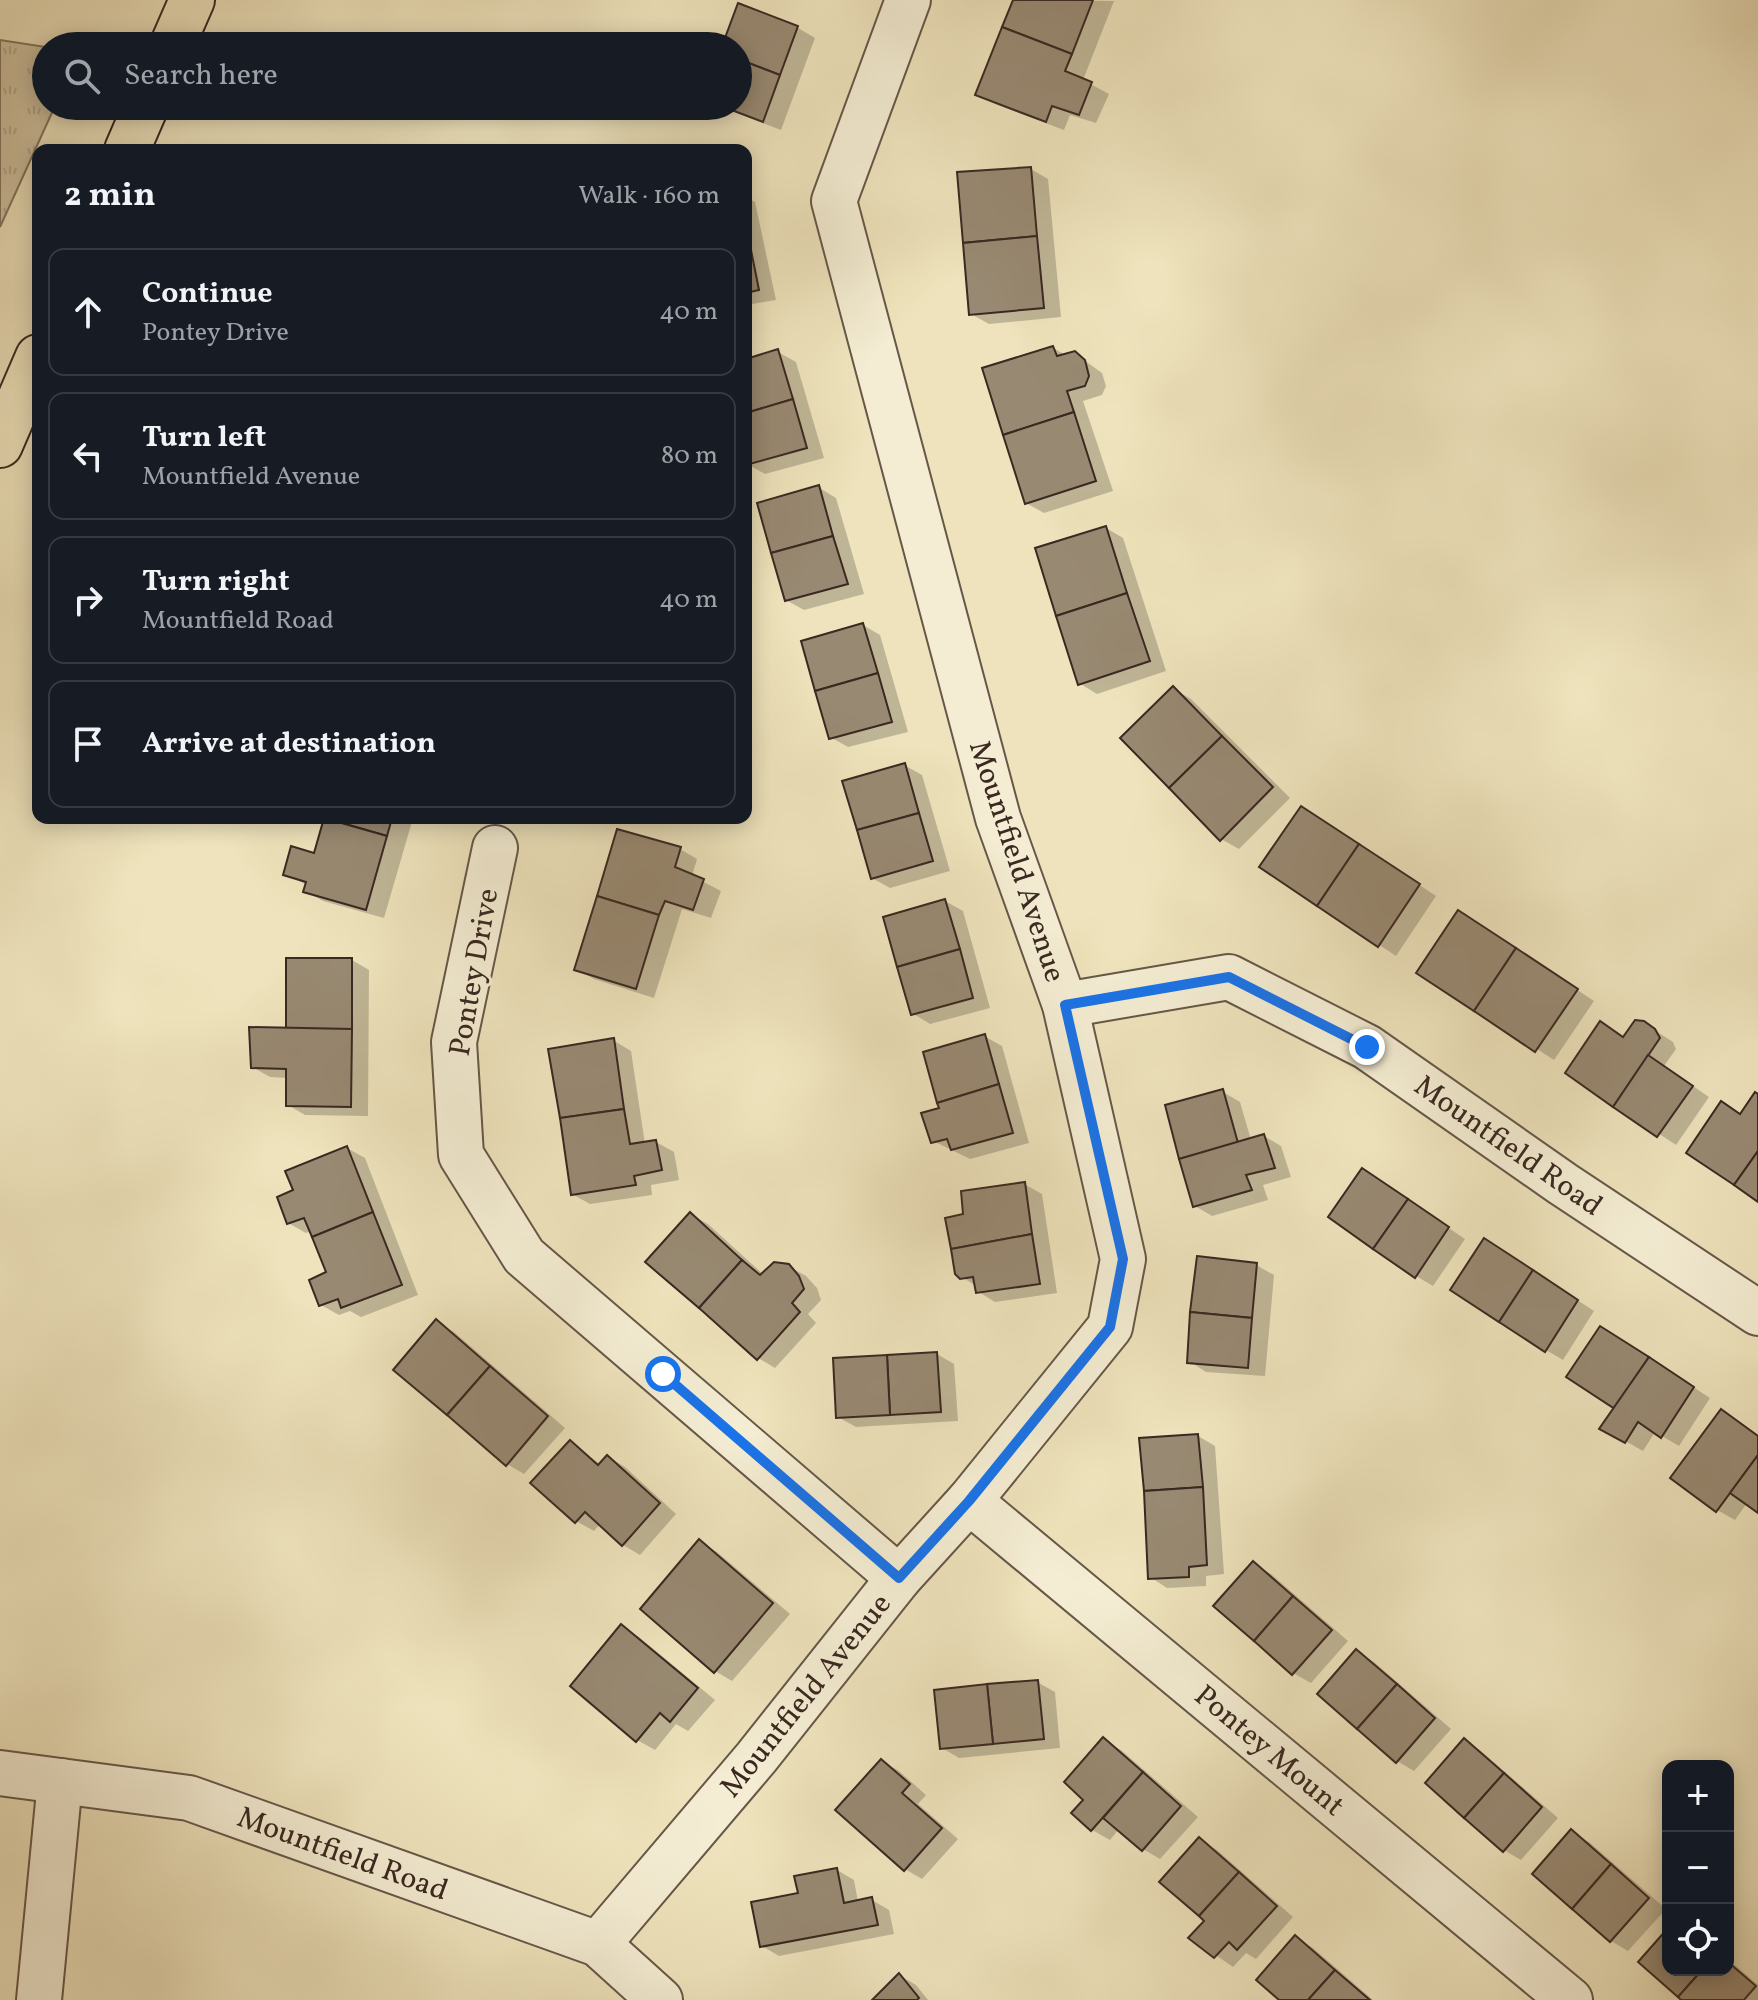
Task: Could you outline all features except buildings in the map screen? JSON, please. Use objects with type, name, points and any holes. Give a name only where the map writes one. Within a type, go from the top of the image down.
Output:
[{"type":"highway","points":[[178,32],[192,0]]},
{"type":"highway","points":[[130,144],[140,120]]},
{"type":"highway","points":[[0,445],[32,371]]},
{"type":"street","name":"Mountfield Avenue","points":[[598,1944],[756,1758],[899,1578],[969,1501],[1110,1327],[1123,1259],[1065,1005],[998,818],[834,201],[908,0]]},
{"type":"street","name":"Pontey Drive","points":[[495,848],[454,1042],[461,1155],[524,1256],[899,1578]]},
{"type":"street","name":"Mountfield Road","points":[[1065,1005],[1229,977],[1367,1047],[1563,1184],[1758,1313]]},
{"type":"street","name":"Pontey Mount","points":[[969,1501],[1570,2000]]},
{"type":"street","name":"Mountfield Road","points":[[0,1773],[189,1798],[598,1944],[660,2000]]},
{"type":"street","points":[[39,2000],[60,1781]]},
{"type":"green space","points":[[0,40],[32,45],[32,120],[49,120],[38,144],[32,144],[32,157],[0,227]]},
{"type":"route","points":[[663,1374],[899,1578],[969,1501],[1110,1327],[1123,1259],[1065,1005],[1229,977],[1367,1047]]}]
